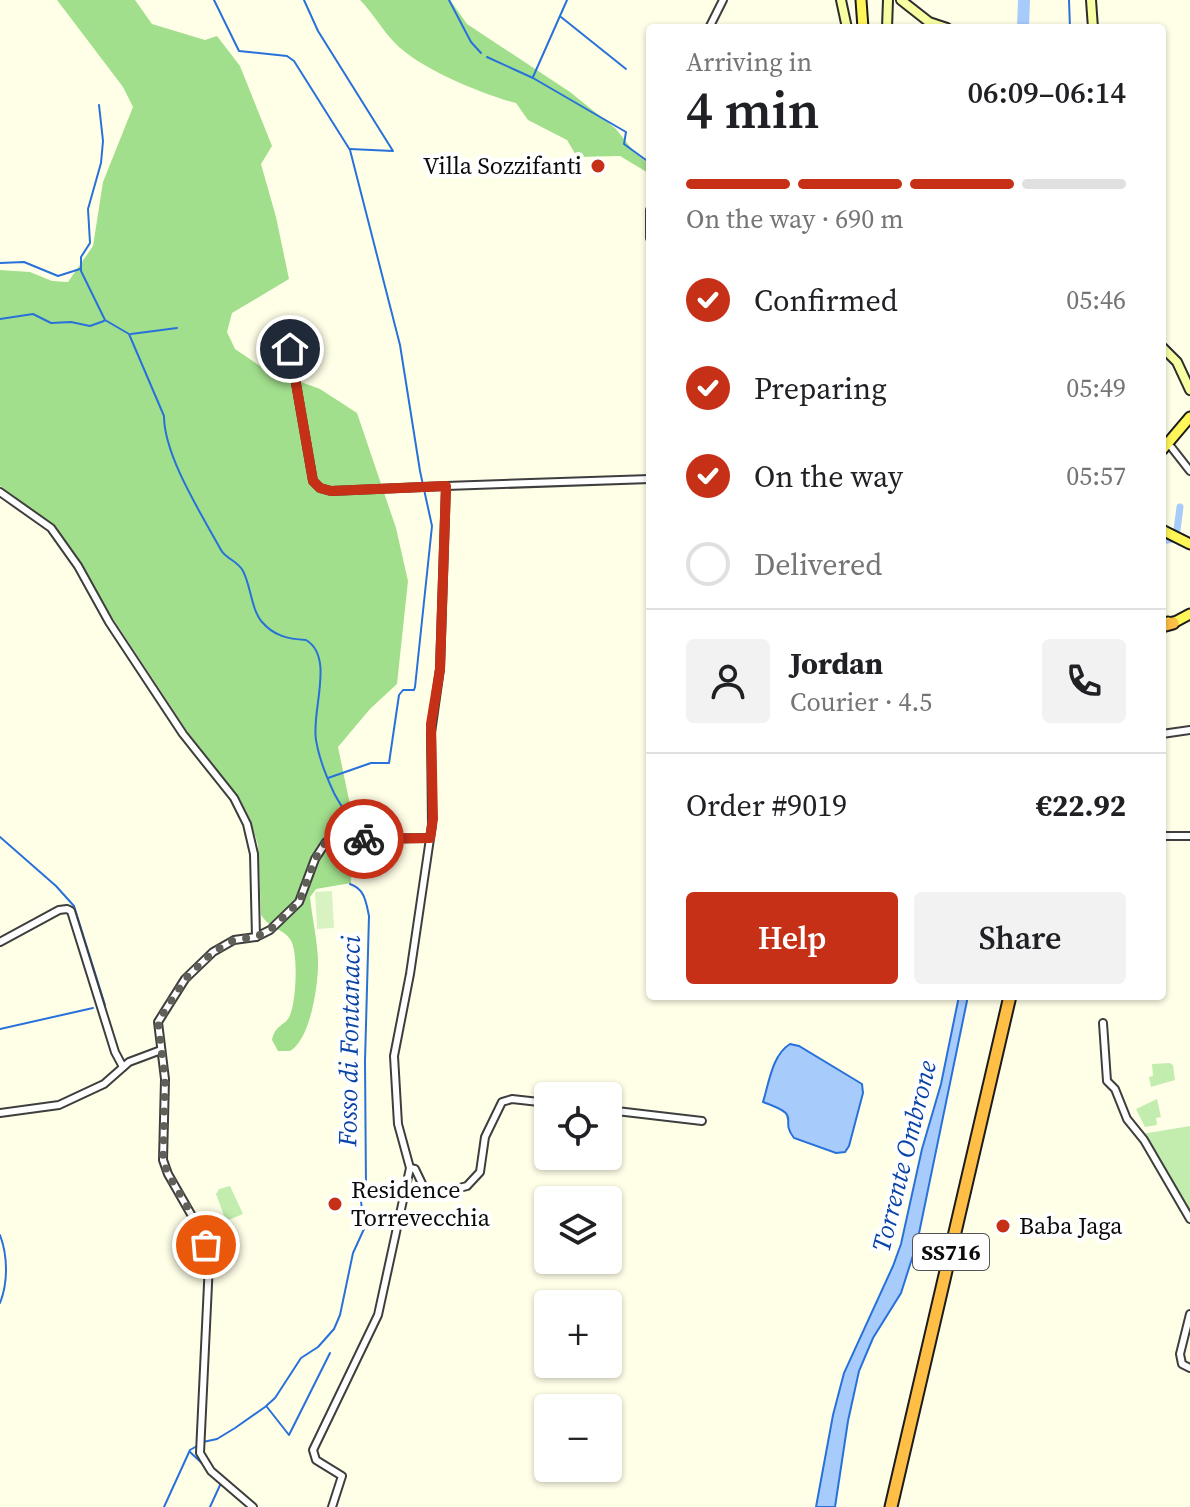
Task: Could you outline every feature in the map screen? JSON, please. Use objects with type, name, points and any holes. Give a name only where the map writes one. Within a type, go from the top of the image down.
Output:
[{"type":"highway","name":"SS716","points":[[891,1507],[1009,1000]]},
{"type":"highway","name":"SS716","points":[[899,1507],[1016,1000]]},
{"type":"main road","points":[[861,0],[863,24]]},
{"type":"main road","points":[[1166,433],[1190,416]]},
{"type":"main road","points":[[1167,449],[1190,416]]},
{"type":"main road","points":[[1166,532],[1190,544]]},
{"type":"main road","points":[[1166,624],[1190,614]]},
{"type":"street","points":[[711,24],[723,0]]},
{"type":"street","points":[[841,0],[846,24]]},
{"type":"street","points":[[887,24],[888,0]]},
{"type":"street","points":[[901,0],[930,24]]},
{"type":"street","points":[[1091,0],[1093,24]]},
{"type":"street","points":[[290,349],[313,481],[320,488],[331,491],[646,479]]},
{"type":"street","points":[[1166,351],[1177,362],[1190,390]]},
{"type":"street","points":[[1167,449],[1190,471]]},
{"type":"street","points":[[332,1507],[342,1476],[314,1458],[314,1447],[378,1315],[410,1168],[398,1124],[394,1056],[410,974],[433,819],[431,724],[440,669],[446,486]]},
{"type":"street","points":[[0,492],[51,528],[183,734],[234,798],[247,824],[254,854],[256,937]]},
{"type":"street","points":[[1166,733],[1190,730]]},
{"type":"street","points":[[1166,836],[1190,836]]},
{"type":"street","points":[[253,1507],[211,1471],[200,1453],[209,1263],[200,1230],[163,1160],[165,1079],[158,1022],[185,979],[223,945],[256,937],[270,930],[299,902],[315,859],[326,842],[338,839],[430,838]]},
{"type":"street","points":[[0,942],[59,910],[71,911],[115,1052],[123,1067]]},
{"type":"street","points":[[1103,1023],[1107,1081],[1115,1089],[1127,1119],[1144,1140],[1190,1219]]},
{"type":"street","points":[[0,1113],[59,1105],[104,1084],[135,1059],[161,1050]]},
{"type":"street","points":[[410,1168],[415,1169],[426,1192],[440,1193],[467,1186],[480,1172],[485,1137],[502,1102],[512,1099],[534,1101]]},
{"type":"street","points":[[622,1112],[702,1121]]},
{"type":"street","points":[[1190,1314],[1180,1357],[1182,1364],[1190,1368]]},
{"type":"green space","points":[[57,0],[135,0],[152,24],[205,40],[217,36],[240,66],[272,146],[261,164],[289,279],[232,313],[227,332],[235,349],[263,368],[320,389],[357,413],[396,528],[408,581],[397,684],[370,709],[338,747],[353,819],[351,883],[316,889],[310,897],[317,951],[317,981],[308,1023],[297,1045],[290,1051],[278,1051],[272,1040],[288,1019],[292,1008],[295,954],[290,939],[261,915],[258,845],[240,799],[189,734],[112,617],[72,549],[52,524],[0,486],[0,270],[30,272],[52,281],[68,282],[93,246],[103,182],[133,107],[123,87]]},
{"type":"green space","points":[[360,0],[450,0],[467,24],[570,92],[616,129],[646,162],[646,172],[620,156],[577,157],[567,140],[528,120],[516,103],[487,94],[419,62],[390,38]]},
{"type":"green space","points":[[332,891],[334,928],[317,929],[315,892]]},
{"type":"green space","points":[[1170,1063],[1175,1080],[1151,1087],[1149,1077],[1153,1076],[1152,1064]]},
{"type":"green space","points":[[1157,1099],[1161,1117],[1156,1118],[1157,1125],[1145,1127],[1136,1109]]},
{"type":"green space","points":[[1190,1126],[1190,1212],[1142,1134]]},
{"type":"green space","points":[[230,1186],[243,1214],[226,1221],[216,1194],[219,1189]]},
{"type":"water","points":[[958,1000],[967,1000],[917,1243],[901,1293],[873,1338],[859,1371],[835,1507],[816,1507],[844,1373],[901,1244],[922,1149],[941,1084]]},
{"type":"water","points":[[790,1044],[799,1046],[862,1084],[863,1093],[845,1152],[836,1153],[794,1138],[787,1115],[763,1102],[775,1062]]},
{"type":"waterway","points":[[214,0],[239,51],[287,56],[294,61],[350,150],[400,345],[432,526],[415,687],[414,690],[403,690],[399,695],[389,763],[371,763],[328,778]]},
{"type":"waterway","points":[[304,0],[318,31],[393,151],[350,149]]},
{"type":"waterway","points":[[449,0],[471,42],[481,53]]},
{"type":"waterway","points":[[533,77],[567,0]]},
{"type":"waterway","name":"Torrente Ombrone","points":[[1023,24],[1024,0]]},
{"type":"waterway","points":[[1069,0],[1070,24]]},
{"type":"waterway","points":[[561,17],[626,69]]},
{"type":"waterway","points":[[487,57],[533,78],[626,132],[624,144],[646,160]]},
{"type":"waterway","name":"Fosso di Fontanacci","points":[[99,105],[103,141],[101,163],[88,209],[90,243],[81,257],[81,271],[105,320],[129,334],[164,416],[177,467],[221,550],[243,571],[258,617],[276,634],[306,640],[315,648],[321,671],[316,740],[328,780],[355,830],[357,847],[349,861]]},
{"type":"waterway","points":[[0,263],[24,262],[58,276],[80,269]]},
{"type":"waterway","points":[[0,319],[33,314],[51,323],[71,322],[90,326],[104,321]]},
{"type":"waterway","points":[[131,334],[177,328]]},
{"type":"waterway","points":[[1177,530],[1180,507]]},
{"type":"waterway","points":[[1166,540],[1172,539]]},
{"type":"waterway","points":[[0,837],[74,906],[105,1005]]},
{"type":"waterway","name":"Fosso di Fontanacci","points":[[203,1442],[217,1439],[265,1407],[275,1398],[301,1358],[318,1347],[334,1329],[340,1315],[353,1253],[364,1229],[361,1201],[366,1189],[365,1061],[369,916],[362,893],[350,884]]},
{"type":"waterway","points":[[0,1029],[93,1008]]},
{"type":"waterway","points":[[0,1235],[6,1269],[0,1303]]},
{"type":"waterway","points":[[267,1407],[289,1435],[330,1353]]},
{"type":"waterway","name":"Fosso di Fontanacci","points":[[164,1507],[190,1450],[197,1446]]},
{"type":"waterway","points":[[190,1452],[206,1467]]},
{"type":"waterway","points":[[210,1507],[221,1483]]},
{"type":"way so far","points":[[206,1245],[163,1160],[165,1079],[159,1020],[185,979],[202,961],[223,945],[241,938],[256,937],[270,930],[299,902],[315,859],[326,842],[364,839]]},
{"type":"place","name":"Villa Sozzifanti","points":[[598,166]]},
{"type":"place","name":"Residence Torrevecchia","points":[[335,1204]]},
{"type":"place","name":"Baba Jaga","points":[[1003,1226]]},
{"type":"route","points":[[290,349],[313,481],[320,488],[331,491],[446,486],[440,669],[431,724],[433,819],[430,838],[364,839]]}]
